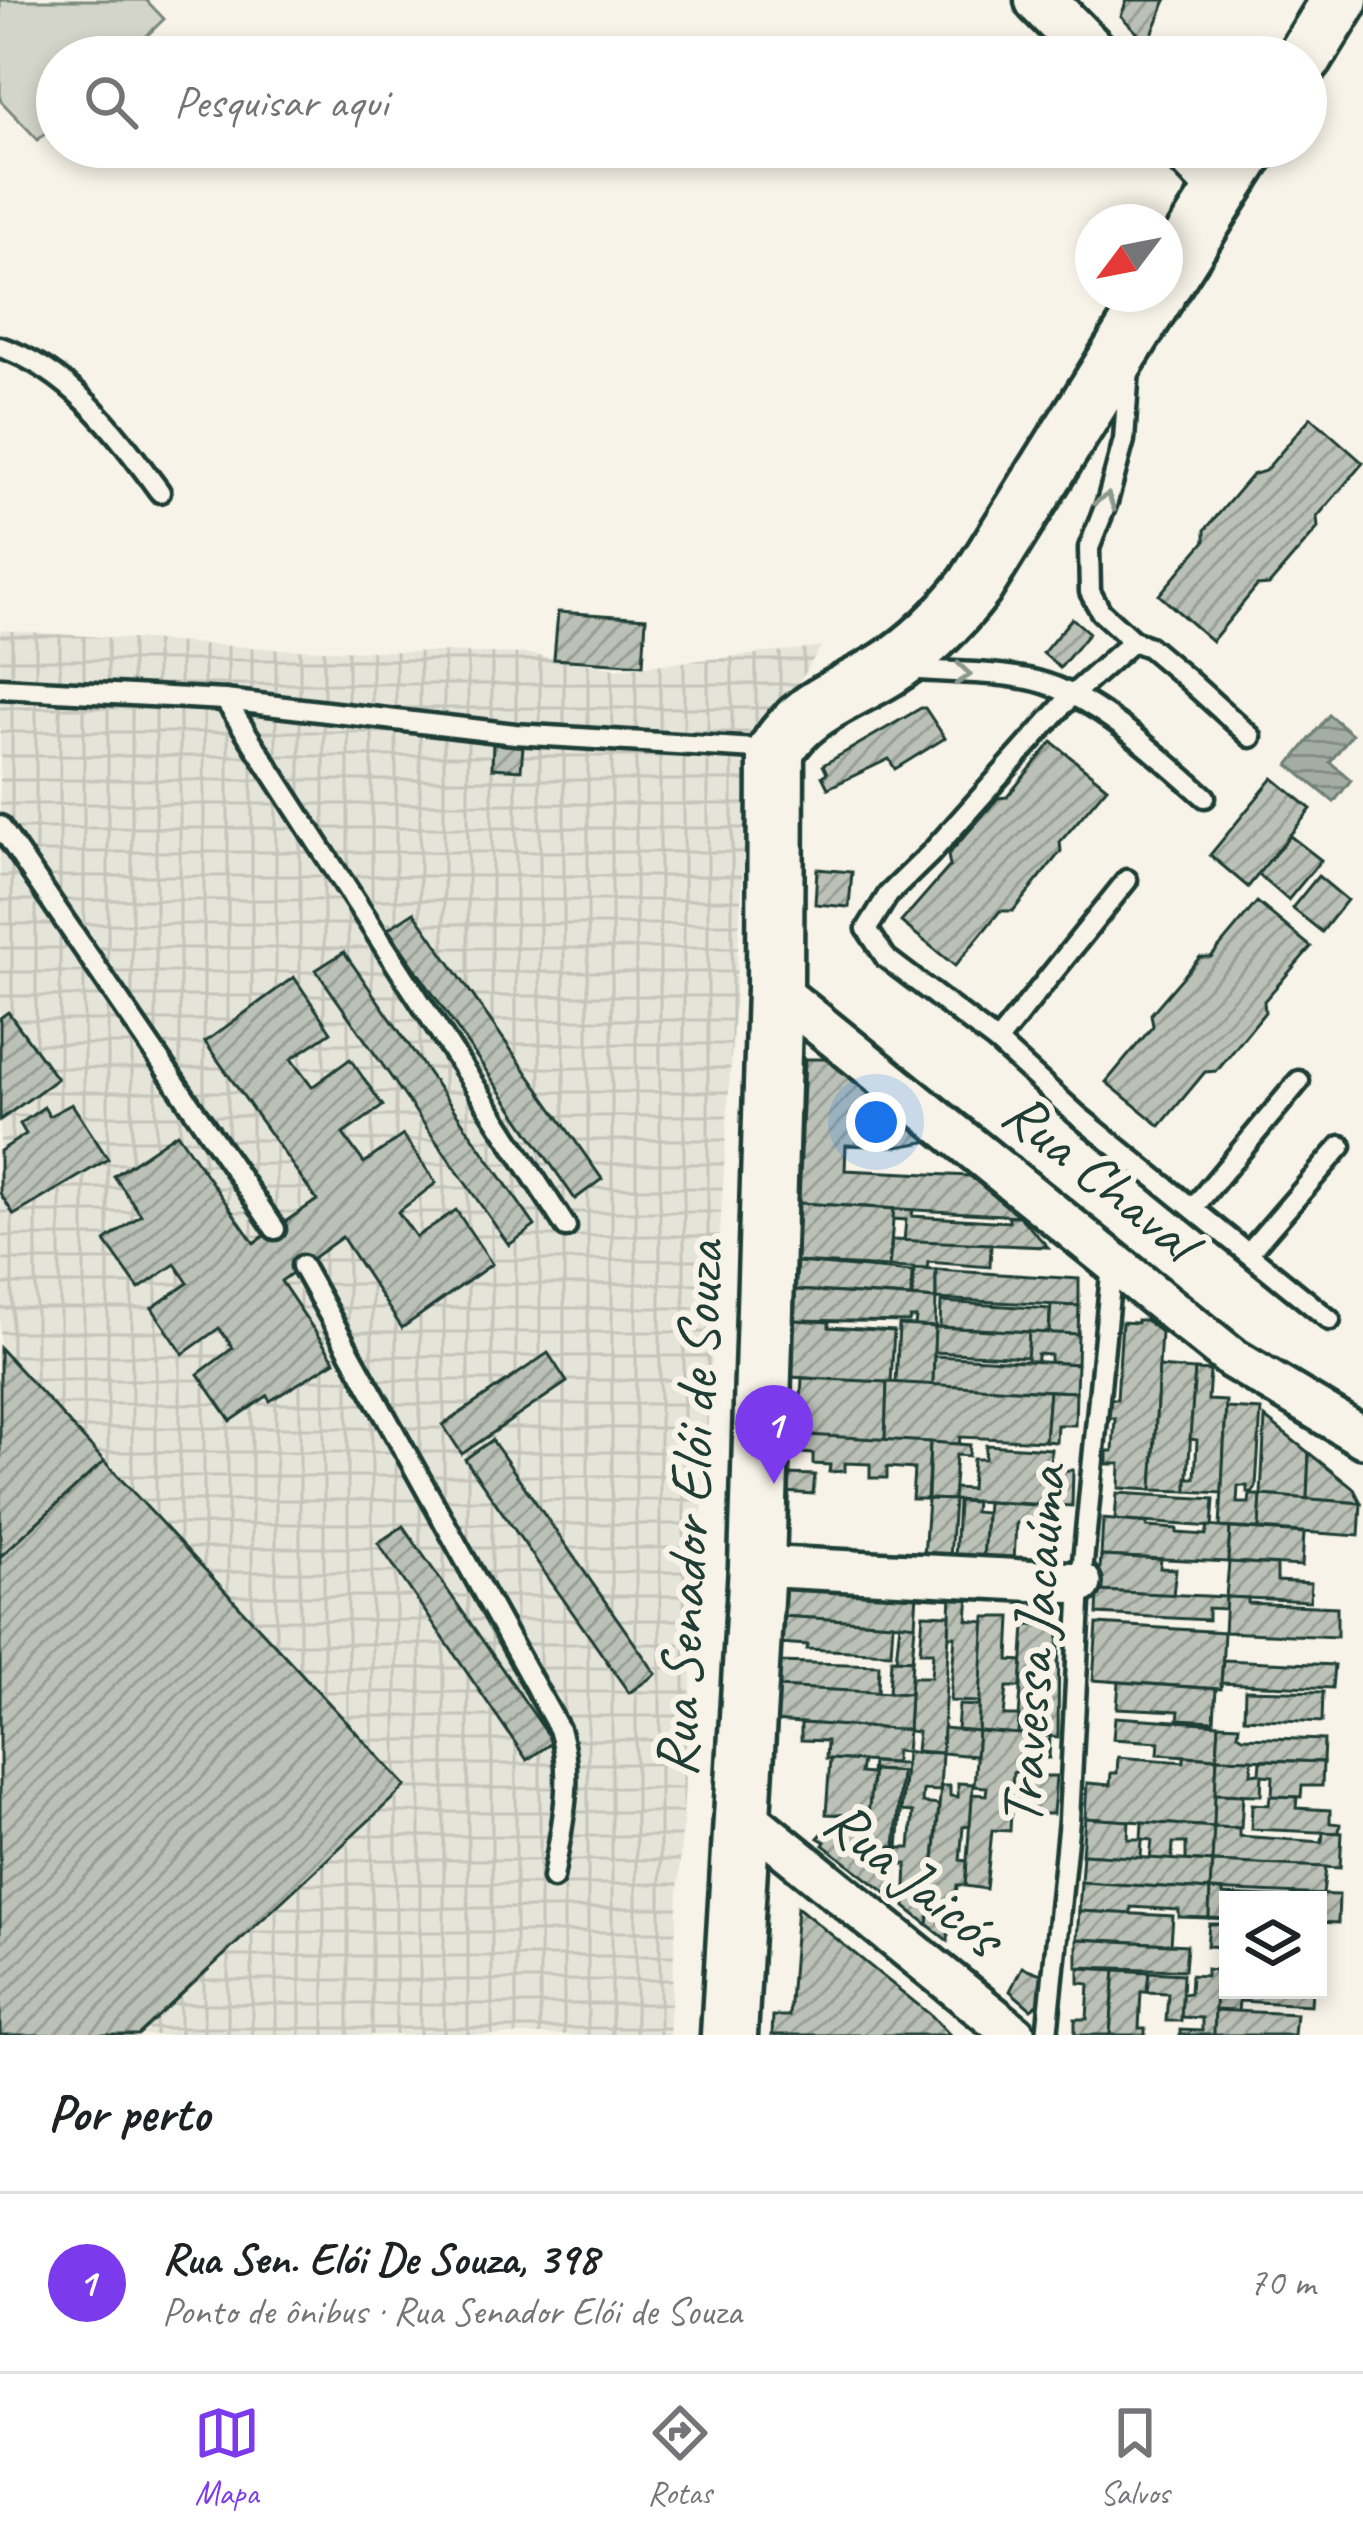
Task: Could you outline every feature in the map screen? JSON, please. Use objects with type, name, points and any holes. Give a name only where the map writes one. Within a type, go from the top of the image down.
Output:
[{"type":"main road","points":[[1318,36],[1340,0]]},
{"type":"main road","points":[[1183,253],[1237,168]]},
{"type":"main road","points":[[776,751],[795,724],[813,710],[890,668],[949,619],[975,586],[1144,314]]},
{"type":"main road","name":"Rua Senador Elói de Souza","points":[[729,2035],[757,1566],[775,989],[776,751]]},
{"type":"street","points":[[1040,0],[1075,36]]},
{"type":"street","name":"Rua Chaval","points":[[775,989],[1233,1359],[1363,1437]]},
{"type":"street","points":[[757,1566],[1081,1583]]},
{"type":"street","name":"Rua Jaicós","points":[[740,1811],[1015,2035]]},
{"type":"lane","points":[[1144,314],[1124,440],[1089,548],[1090,592],[1101,612],[1133,641],[1174,668],[1251,737]]},
{"type":"lane","points":[[0,347],[29,357],[102,414],[160,492]]},
{"type":"lane","points":[[1133,641],[1071,696],[889,895],[867,929],[886,958],[997,1042],[1077,1114],[1330,1320]]},
{"type":"lane","points":[[890,668],[1037,681],[1071,696],[1147,748],[1205,797]]},
{"type":"lane","points":[[0,688],[225,700],[514,734],[776,751]]},
{"type":"lane","points":[[225,700],[566,1227]]},
{"type":"lane","points":[[0,826],[275,1229]]},
{"type":"lane","points":[[997,1042],[1127,880]]},
{"type":"lane","points":[[1194,1207],[1299,1081]]},
{"type":"lane","points":[[1250,1251],[1341,1146]]},
{"type":"lane","name":"Travessa Jacaúma","points":[[1047,2035],[1069,1820],[1081,1583],[1112,1264]]},
{"type":"lane","points":[[302,1266],[559,1730],[566,1752],[567,1789],[553,1878]]},
{"type":"shaded area","points":[[0,0],[146,0],[164,19],[147,36],[36,36],[36,138],[0,100]]},
{"type":"shaded area","points":[[0,630],[277,649],[530,654],[616,669],[821,647],[750,759],[669,2035],[0,2035]]},
{"type":"shaded area","points":[[1329,715],[1352,734],[1330,762],[1351,780],[1334,802],[1289,765]]},
{"type":"building","points":[[1127,0],[1166,0],[1151,36],[1140,36],[1121,16]]},
{"type":"building","points":[[1311,417],[1363,463],[1317,517],[1318,528],[1269,585],[1257,586],[1212,641],[1159,595],[1205,541],[1205,530]]},
{"type":"building","points":[[558,612],[646,618],[643,665],[554,659]]},
{"type":"building","points":[[1072,618],[1089,633],[1060,668],[1043,653]]},
{"type":"building","points":[[921,708],[945,738],[895,769],[889,759],[828,788],[823,765]]},
{"type":"building","points":[[1052,742],[1107,787],[1060,842],[1061,851],[1013,911],[1000,911],[955,966],[901,922],[950,866],[948,855],[998,798],[1007,797]]},
{"type":"building","points":[[493,744],[523,746],[521,770],[492,768]]},
{"type":"building","points":[[1273,778],[1311,809],[1248,887],[1210,855]]},
{"type":"building","points":[[1290,836],[1321,860],[1288,900],[1258,874]]},
{"type":"building","points":[[817,869],[852,872],[849,907],[815,904]]},
{"type":"building","points":[[1318,876],[1347,900],[1322,932],[1292,908]]},
{"type":"building","points":[[1257,902],[1311,947],[1264,1001],[1265,1012],[1217,1071],[1205,1072],[1160,1126],[1106,1082],[1153,1026],[1151,1014],[1200,957],[1211,957]]},
{"type":"building","points":[[414,912],[602,1179],[575,1199],[388,929]]},
{"type":"building","points":[[344,952],[535,1226],[509,1245],[316,970]]},
{"type":"building","points":[[294,977],[331,1032],[291,1059],[312,1087],[350,1059],[383,1106],[343,1134],[364,1163],[403,1135],[436,1183],[398,1212],[416,1237],[456,1210],[492,1264],[402,1328],[342,1237],[281,1281],[335,1361],[270,1401],[267,1396],[231,1421],[198,1374],[233,1348],[219,1328],[183,1354],[152,1308],[188,1283],[175,1264],[139,1289],[105,1241],[141,1215],[114,1176],[177,1133],[254,1243],[317,1200],[205,1042]]},
{"type":"building","points":[[8,1012],[57,1079],[0,1120],[0,1018]]},
{"type":"building","points":[[805,1059],[830,1059],[930,1141],[897,1147],[846,1145],[845,1170],[970,1176],[1019,1216],[799,1203]]},
{"type":"building","points":[[72,1104],[108,1159],[14,1215],[0,1193],[0,1151],[26,1134],[20,1124],[44,1107],[49,1116]]},
{"type":"building","points":[[799,1203],[894,1209],[889,1267],[797,1262]]},
{"type":"building","points":[[894,1209],[913,1210],[912,1216],[1009,1222],[1009,1216],[1019,1216],[1048,1247],[904,1241],[906,1220],[893,1219]]},
{"type":"building","points":[[892,1240],[991,1244],[990,1267],[928,1262],[927,1269],[889,1267]]},
{"type":"building","points":[[797,1262],[912,1272],[911,1297],[795,1290]]},
{"type":"building","points":[[914,1269],[936,1270],[936,1299],[913,1297]]},
{"type":"building","points":[[936,1270],[1079,1279],[1079,1306],[936,1299]]},
{"type":"building","points":[[795,1290],[936,1299],[935,1327],[915,1326],[916,1318],[909,1322],[794,1320]]},
{"type":"building","points":[[941,1302],[1050,1309],[1049,1333],[940,1327]]},
{"type":"building","points":[[1051,1305],[1079,1306],[1078,1334],[1049,1333]]},
{"type":"building","points":[[794,1320],[894,1331],[891,1383],[791,1377]]},
{"type":"building","points":[[1146,1320],[1161,1332],[1152,1490],[1119,1488],[1120,1464],[1107,1464],[1107,1451],[1113,1451],[1115,1418],[1109,1418],[1110,1399],[1117,1399],[1122,1322]]},
{"type":"building","points":[[899,1325],[935,1327],[933,1385],[896,1383]]},
{"type":"building","points":[[935,1327],[1029,1332],[1028,1357],[934,1352]]},
{"type":"building","points":[[1029,1332],[1078,1334],[1077,1364],[1050,1362],[1050,1355],[1037,1354],[1037,1361],[1027,1361]]},
{"type":"building","points":[[0,1348],[104,1461],[0,1557]]},
{"type":"building","points":[[548,1353],[567,1382],[462,1454],[443,1425]]},
{"type":"building","points":[[934,1356],[1077,1364],[1076,1392],[933,1385]]},
{"type":"building","points":[[1159,1367],[1195,1370],[1187,1491],[1152,1490]]},
{"type":"building","points":[[1195,1370],[1210,1371],[1208,1400],[1226,1401],[1222,1493],[1187,1491],[1187,1478],[1195,1478],[1197,1440],[1190,1439]]},
{"type":"building","points":[[802,1378],[887,1382],[885,1440],[799,1435]]},
{"type":"building","points":[[887,1382],[1049,1391],[1045,1441],[885,1440]]},
{"type":"building","points":[[1049,1391],[1076,1392],[1075,1425],[1057,1425],[1056,1442],[1045,1441]]},
{"type":"building","points":[[1226,1408],[1261,1410],[1256,1486],[1247,1492],[1247,1486],[1238,1486],[1237,1503],[1249,1503],[1250,1495],[1261,1495],[1259,1529],[1220,1527]]},
{"type":"building","points":[[1265,1418],[1309,1453],[1307,1499],[1261,1495]]},
{"type":"building","points":[[788,1434],[930,1442],[927,1499],[912,1499],[914,1469],[887,1467],[887,1478],[870,1478],[870,1464],[845,1463],[845,1471],[829,1472],[830,1465],[813,1464],[813,1454],[786,1452]]},
{"type":"building","points":[[492,1440],[656,1674],[629,1693],[465,1459]]},
{"type":"building","points":[[930,1442],[970,1445],[969,1456],[956,1455],[953,1500],[928,1499]]},
{"type":"building","points":[[986,1445],[1051,1449],[1050,1470],[1073,1470],[1072,1506],[953,1500],[954,1488],[971,1489],[973,1459],[985,1459]]},
{"type":"building","points":[[1309,1453],[1354,1489],[1361,1503],[1307,1499]]},
{"type":"building","points":[[104,1461],[406,1786],[138,2035],[0,2035],[0,1557]]},
{"type":"building","points":[[785,1474],[815,1475],[813,1494],[784,1492]]},
{"type":"building","points":[[1117,1493],[1214,1499],[1212,1527],[1115,1520]]},
{"type":"building","points":[[1261,1495],[1361,1503],[1359,1536],[1259,1529]]},
{"type":"building","points":[[928,1499],[954,1500],[950,1558],[924,1557]]},
{"type":"building","points":[[958,1501],[975,1502],[974,1512],[986,1513],[983,1561],[955,1559]]},
{"type":"building","points":[[987,1502],[1052,1506],[1050,1524],[1016,1523],[1014,1562],[983,1561]]},
{"type":"building","points":[[1103,1519],[1147,1523],[1147,1527],[1177,1529],[1177,1533],[1206,1535],[1208,1526],[1230,1528],[1228,1562],[1101,1556]]},
{"type":"building","points":[[403,1526],[553,1742],[527,1760],[378,1543]]},
{"type":"building","points":[[1230,1528],[1304,1533],[1302,1566],[1228,1562]]},
{"type":"building","points":[[1101,1556],[1161,1559],[1160,1568],[1176,1569],[1173,1595],[1098,1591]]},
{"type":"building","points":[[1229,1562],[1277,1565],[1277,1581],[1311,1583],[1310,1601],[1226,1597]]},
{"type":"building","points":[[783,1584],[917,1592],[915,1625],[780,1616]]},
{"type":"building","points":[[1098,1591],[1226,1597],[1225,1609],[1208,1608],[1208,1620],[1097,1614]]},
{"type":"building","points":[[951,1594],[969,1595],[967,1620],[985,1622],[980,1702],[950,1701],[955,1636],[949,1636]]},
{"type":"building","points":[[1226,1597],[1248,1598],[1248,1603],[1337,1607],[1337,1637],[1224,1632]]},
{"type":"building","points":[[923,1614],[950,1615],[942,1753],[916,1751],[918,1732],[908,1731],[911,1677],[931,1677],[933,1652],[920,1652]]},
{"type":"building","points":[[780,1616],[893,1623],[891,1653],[778,1643]]},
{"type":"building","points":[[985,1617],[1011,1617],[1009,1660],[1023,1661],[1021,1687],[1007,1687],[1004,1716],[1020,1716],[1018,1734],[978,1731]]},
{"type":"building","points":[[900,1623],[915,1625],[912,1660],[896,1659]]},
{"type":"building","points":[[1097,1624],[1224,1632],[1221,1689],[1093,1680]]},
{"type":"building","points":[[1025,1625],[1059,1626],[1058,1737],[1018,1734]]},
{"type":"building","points":[[891,1659],[912,1660],[910,1694],[889,1693]]},
{"type":"building","points":[[1223,1660],[1334,1665],[1332,1688],[1221,1683]]},
{"type":"building","points":[[777,1662],[879,1665],[878,1693],[775,1687]]},
{"type":"building","points":[[1119,1682],[1216,1689],[1214,1721],[1178,1719],[1179,1711],[1117,1708]]},
{"type":"building","points":[[775,1687],[910,1694],[908,1730],[772,1721]]},
{"type":"building","points":[[1245,1690],[1323,1692],[1322,1722],[1244,1718]]},
{"type":"building","points":[[959,1705],[979,1706],[978,1731],[957,1729]]},
{"type":"building","points":[[1115,1717],[1219,1724],[1217,1758],[1158,1754],[1159,1742],[1113,1739]]},
{"type":"building","points":[[801,1723],[908,1730],[906,1752],[895,1751],[895,1763],[826,1759],[827,1741],[801,1740]]},
{"type":"building","points":[[1219,1724],[1239,1725],[1238,1734],[1243,1737],[1324,1740],[1323,1762],[1217,1758]]},
{"type":"building","points":[[943,1728],[978,1731],[976,1756],[942,1753]]},
{"type":"building","points":[[978,1731],[1050,1736],[1049,1758],[1039,1758],[1037,1773],[1013,1772],[1010,1831],[992,1830],[986,1889],[965,1886],[972,1794],[986,1795],[987,1787],[974,1786]]},
{"type":"building","points":[[906,1752],[942,1753],[940,1791],[923,1790],[922,1803],[939,1805],[928,1925],[905,1907],[907,1864],[897,1864],[898,1848],[910,1848],[913,1812],[901,1811]]},
{"type":"building","points":[[1184,1756],[1217,1758],[1214,1827],[1085,1818],[1087,1783],[1110,1785],[1118,1757],[1184,1762]]},
{"type":"building","points":[[1217,1758],[1252,1759],[1251,1774],[1260,1773],[1261,1760],[1323,1762],[1322,1786],[1302,1786],[1301,1797],[1272,1796],[1273,1776],[1262,1775],[1261,1795],[1215,1794]]},
{"type":"building","points":[[830,1759],[862,1761],[860,1773],[871,1774],[872,1762],[905,1764],[898,1848],[901,1772],[873,1770],[868,1816],[826,1814]]},
{"type":"building","points":[[873,1770],[901,1772],[895,1847],[865,1845]]},
{"type":"building","points":[[1027,1776],[1056,1776],[1053,1814],[1025,1814],[1026,1802],[1017,1802],[1018,1790],[1026,1790]]},
{"type":"building","points":[[958,1783],[973,1784],[970,1826],[963,1827],[960,1860],[967,1861],[965,1885],[957,1885],[955,1907],[950,1906],[948,1941],[928,1925],[941,1786],[950,1786],[950,1796],[958,1797]]},
{"type":"building","points":[[1215,1794],[1243,1795],[1241,1828],[1214,1827]]},
{"type":"building","points":[[1270,1796],[1297,1797],[1296,1808],[1330,1810],[1330,1823],[1340,1824],[1339,1833],[1251,1829],[1252,1804],[1269,1805]]},
{"type":"building","points":[[1085,1818],[1129,1821],[1128,1839],[1141,1839],[1142,1822],[1214,1827],[1212,1862],[1186,1860],[1186,1843],[1173,1843],[1172,1860],[1150,1859],[1152,1840],[1142,1839],[1141,1858],[1082,1854]]},
{"type":"building","points":[[834,1821],[867,1832],[865,1845],[898,1848],[894,1899],[823,1845],[818,1838]]},
{"type":"building","points":[[1214,1827],[1239,1828],[1239,1836],[1322,1842],[1323,1832],[1342,1833],[1340,1868],[1212,1862]]},
{"type":"building","points":[[1083,1854],[1212,1862],[1210,1890],[1081,1882]]},
{"type":"building","points":[[1212,1862],[1326,1867],[1323,1891],[1210,1890]]},
{"type":"building","points":[[1081,1882],[1210,1890],[1209,1918],[1179,1917],[1179,1910],[1131,1907],[1131,1914],[1079,1911]]},
{"type":"building","points":[[1210,1890],[1223,1891],[1219,1891],[1219,1919],[1209,1918]]},
{"type":"building","points":[[1327,1895],[1339,1895],[1338,1923],[1327,1922]]},
{"type":"building","points":[[797,1907],[950,2035],[772,2035],[773,2016],[789,2016]]},
{"type":"building","points":[[1079,1911],[1173,1916],[1171,1944],[1077,1939]]},
{"type":"building","points":[[1209,1924],[1219,1924],[1219,1947],[1207,1946]]},
{"type":"building","points":[[1077,1939],[1187,1945],[1185,1970],[1077,1967]]},
{"type":"building","points":[[1022,1967],[1044,1975],[1043,2000],[1031,2009],[1010,1991]]},
{"type":"building","points":[[1079,1968],[1115,1970],[1110,2035],[1075,2035],[1075,2019],[1087,2019],[1089,1984],[1079,1983]]},
{"type":"building","points":[[1206,1969],[1217,1970],[1214,2035],[1180,2035],[1180,2030],[1202,2031],[1202,2018],[1181,2017],[1182,1994],[1190,1993],[1191,1975],[1206,1976]]},
{"type":"building","points":[[1115,1970],[1149,1972],[1147,1992],[1141,1992],[1139,2028],[1145,2028],[1145,2035],[1110,2035]]},
{"type":"building","points":[[1217,1970],[1219,1999],[1311,1999],[1311,2005],[1239,2001],[1238,2012],[1215,2010]]},
{"type":"building","points":[[1149,1972],[1183,1974],[1181,2021],[1166,2021],[1168,1993],[1147,1992]]},
{"type":"building","points":[[1215,2010],[1296,2014],[1294,2035],[1214,2035]]},
{"type":"place","name":"Rua Sen. Elói De Souza, 398","points":[[774,1484]]}]
